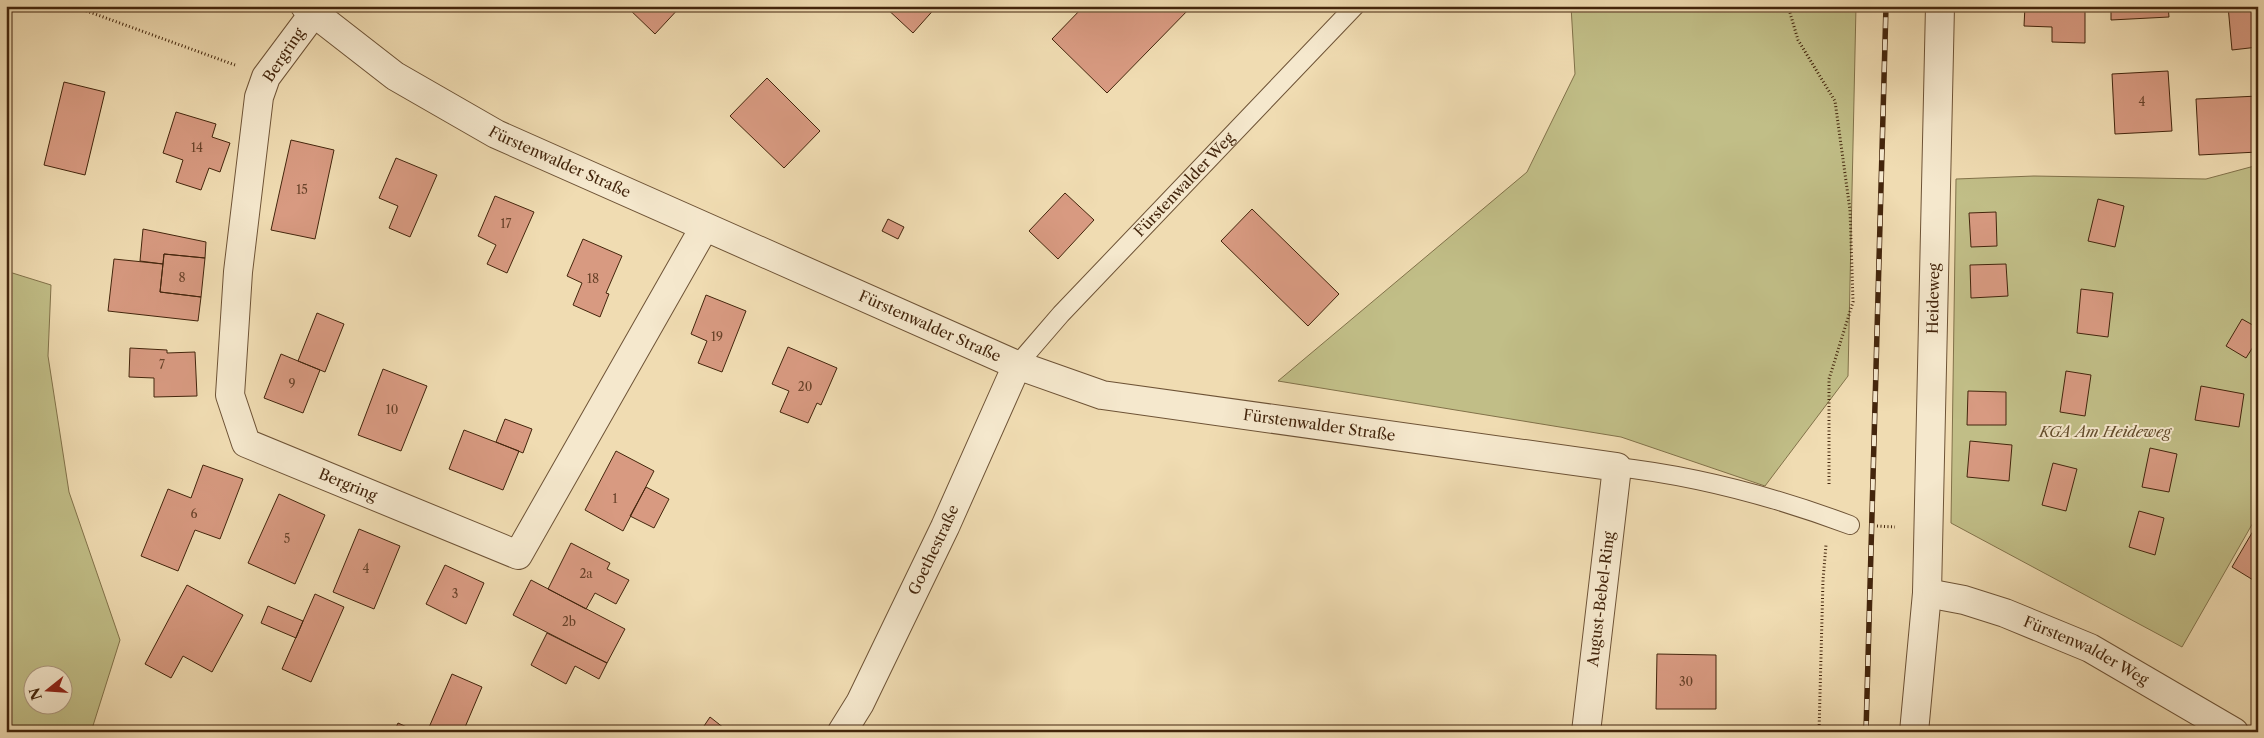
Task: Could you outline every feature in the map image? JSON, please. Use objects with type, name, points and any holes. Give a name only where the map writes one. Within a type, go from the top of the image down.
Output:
[{"type":"street","name":"Heideweg","points":[[1914,732],[1927,593],[1940,6]]},
{"type":"street","name":"Bergring","points":[[309,10],[266,77],[259,97],[238,272],[230,395],[246,443],[518,555],[704,228]]},
{"type":"street","name":"Fürstenwalder Straße","points":[[309,10],[395,76],[496,134],[704,228],[1017,365],[1102,396],[1617,467]]},
{"type":"street","name":"Goethestraße","points":[[842,732],[860,703],[936,544],[1017,365]]},
{"type":"street","name":"August-Bebel-Ring","points":[[1586,732],[1617,467]]},
{"type":"street","name":"Fürstenwalder Weg","points":[[1927,593],[1964,600],[2005,612],[2090,648],[2234,732]]},
{"type":"lane","name":"Fürstenwalder Weg","points":[[1017,365],[1061,314],[1355,6]]},
{"type":"lane","points":[[1617,467],[1664,472],[1778,499],[1850,524]]},
{"type":"path","points":[[73,6],[266,77]]},
{"type":"path","points":[[1788,6],[1798,40],[1836,101],[1850,210],[1853,302],[1829,379],[1829,517],[1823,580],[1819,732]]},
{"type":"green space","points":[[1571,6],[1856,6],[1848,376],[1765,486],[1621,437],[1278,381],[1527,172],[1575,74]]},
{"type":"green space","name":"KGA Am Heideweg","points":[[2258,165],[2258,514],[2182,647],[1951,523],[1956,179],[2034,176],[2206,179]]},
{"type":"green space","points":[[6,271],[51,285],[48,356],[69,492],[120,640],[91,732],[6,732]]},
{"type":"building","points":[[626,6],[681,6],[655,34]]},
{"type":"building","points":[[884,6],[937,6],[913,33]]},
{"type":"building","points":[[1084,6],[1192,6],[1107,93],[1052,39]]},
{"type":"building","points":[[2025,6],[2085,6],[2085,43],[2052,42],[2052,27],[2024,26]]},
{"type":"building","points":[[2111,6],[2168,6],[2169,17],[2111,20]]},
{"type":"building","points":[[2228,6],[2258,6],[2258,47],[2232,50]]},
{"type":"building","points":[[2168,71],[2172,131],[2115,134],[2112,74]]},
{"type":"building","points":[[767,78],[820,131],[784,168],[730,116]]},
{"type":"building","points":[[64,82],[105,92],[85,175],[44,165]]},
{"type":"building","points":[[2258,96],[2258,152],[2199,155],[2196,99]]},
{"type":"building","points":[[176,112],[216,124],[212,137],[230,143],[220,172],[209,168],[201,190],[176,182],[183,160],[163,153]]},
{"type":"building","points":[[291,140],[334,150],[315,239],[271,230]]},
{"type":"building","points":[[396,158],[437,175],[410,237],[389,228],[398,206],[379,198]]},
{"type":"building","points":[[1065,193],[1094,220],[1058,259],[1029,231]]},
{"type":"building","points":[[495,196],[534,212],[507,273],[487,264],[496,245],[478,236]]},
{"type":"building","points":[[2098,199],[2124,206],[2115,247],[2088,241]]},
{"type":"building","points":[[1252,209],[1339,294],[1308,326],[1221,241]]},
{"type":"building","points":[[1996,212],[1997,246],[1971,247],[1969,213]]},
{"type":"building","points":[[888,219],[904,227],[898,239],[882,231]]},
{"type":"building","points":[[143,229],[206,242],[205,258],[164,254],[163,264],[140,261]]},
{"type":"building","points":[[583,239],[622,256],[606,293],[609,294],[600,317],[573,305],[582,283],[567,276]]},
{"type":"building","points":[[164,254],[205,258],[201,297],[160,292]]},
{"type":"building","points":[[114,259],[163,264],[160,292],[201,297],[198,321],[108,311]]},
{"type":"building","points":[[2006,264],[2008,296],[1971,298],[1970,265]]},
{"type":"building","points":[[2258,273],[2258,285],[2254,283]]},
{"type":"building","points":[[2081,289],[2113,293],[2108,337],[2077,333]]},
{"type":"building","points":[[706,295],[746,311],[722,372],[698,363],[707,341],[691,334]]},
{"type":"building","points":[[317,313],[344,324],[325,372],[298,361]]},
{"type":"building","points":[[2242,319],[2258,328],[2258,339],[2246,358],[2226,346]]},
{"type":"building","points":[[788,347],[837,368],[821,405],[817,403],[808,423],[780,412],[789,391],[772,384]]},
{"type":"building","points":[[130,348],[167,350],[167,353],[195,352],[197,396],[154,397],[154,378],[129,377]]},
{"type":"building","points":[[281,354],[320,370],[303,413],[264,398]]},
{"type":"building","points":[[383,369],[427,386],[401,451],[358,435]]},
{"type":"building","points":[[2066,371],[2091,375],[2085,416],[2060,412]]},
{"type":"building","points":[[2201,386],[2244,394],[2239,427],[2195,420]]},
{"type":"building","points":[[1968,391],[2006,392],[2006,425],[1967,425]]},
{"type":"building","points":[[505,419],[532,429],[523,453],[496,442]]},
{"type":"building","points":[[464,430],[519,451],[503,490],[449,469]]},
{"type":"building","points":[[1970,441],[2012,445],[2009,481],[1967,477]]},
{"type":"building","points":[[2150,448],[2177,454],[2169,492],[2142,487]]},
{"type":"building","points":[[616,451],[654,471],[623,531],[585,510]]},
{"type":"building","points":[[2053,463],[2077,469],[2066,511],[2042,505]]},
{"type":"building","points":[[203,465],[243,479],[220,539],[195,530],[178,571],[141,556],[168,489],[191,498]]},
{"type":"building","points":[[646,487],[669,499],[654,528],[630,516]]},
{"type":"building","points":[[279,494],[325,515],[295,584],[248,563]]},
{"type":"building","points":[[2139,511],[2164,518],[2155,555],[2129,547]]},
{"type":"building","points":[[2256,526],[2258,528],[2258,583],[2232,567]]},
{"type":"building","points":[[359,529],[400,546],[374,609],[333,592]]},
{"type":"building","points":[[571,543],[610,563],[607,569],[629,580],[616,604],[595,593],[586,609],[548,589]]},
{"type":"building","points":[[445,565],[484,583],[466,624],[426,604]]},
{"type":"building","points":[[531,580],[625,629],[607,663],[513,615]]},
{"type":"building","points":[[187,585],[243,615],[212,672],[183,656],[171,678],[145,664]]},
{"type":"building","points":[[315,594],[344,607],[311,682],[282,669]]},
{"type":"building","points":[[268,606],[303,621],[296,638],[261,623]]},
{"type":"building","points":[[547,633],[607,663],[599,679],[575,666],[566,684],[531,665]]},
{"type":"building","points":[[1657,654],[1716,655],[1716,709],[1656,709]]},
{"type":"building","points":[[452,674],[482,687],[463,732],[427,732]]},
{"type":"building","points":[[710,717],[729,732],[700,732]]},
{"type":"building","points":[[398,723],[418,732],[394,732]]},
{"type":"railway","points":[[1866,732],[1886,6]]}]
